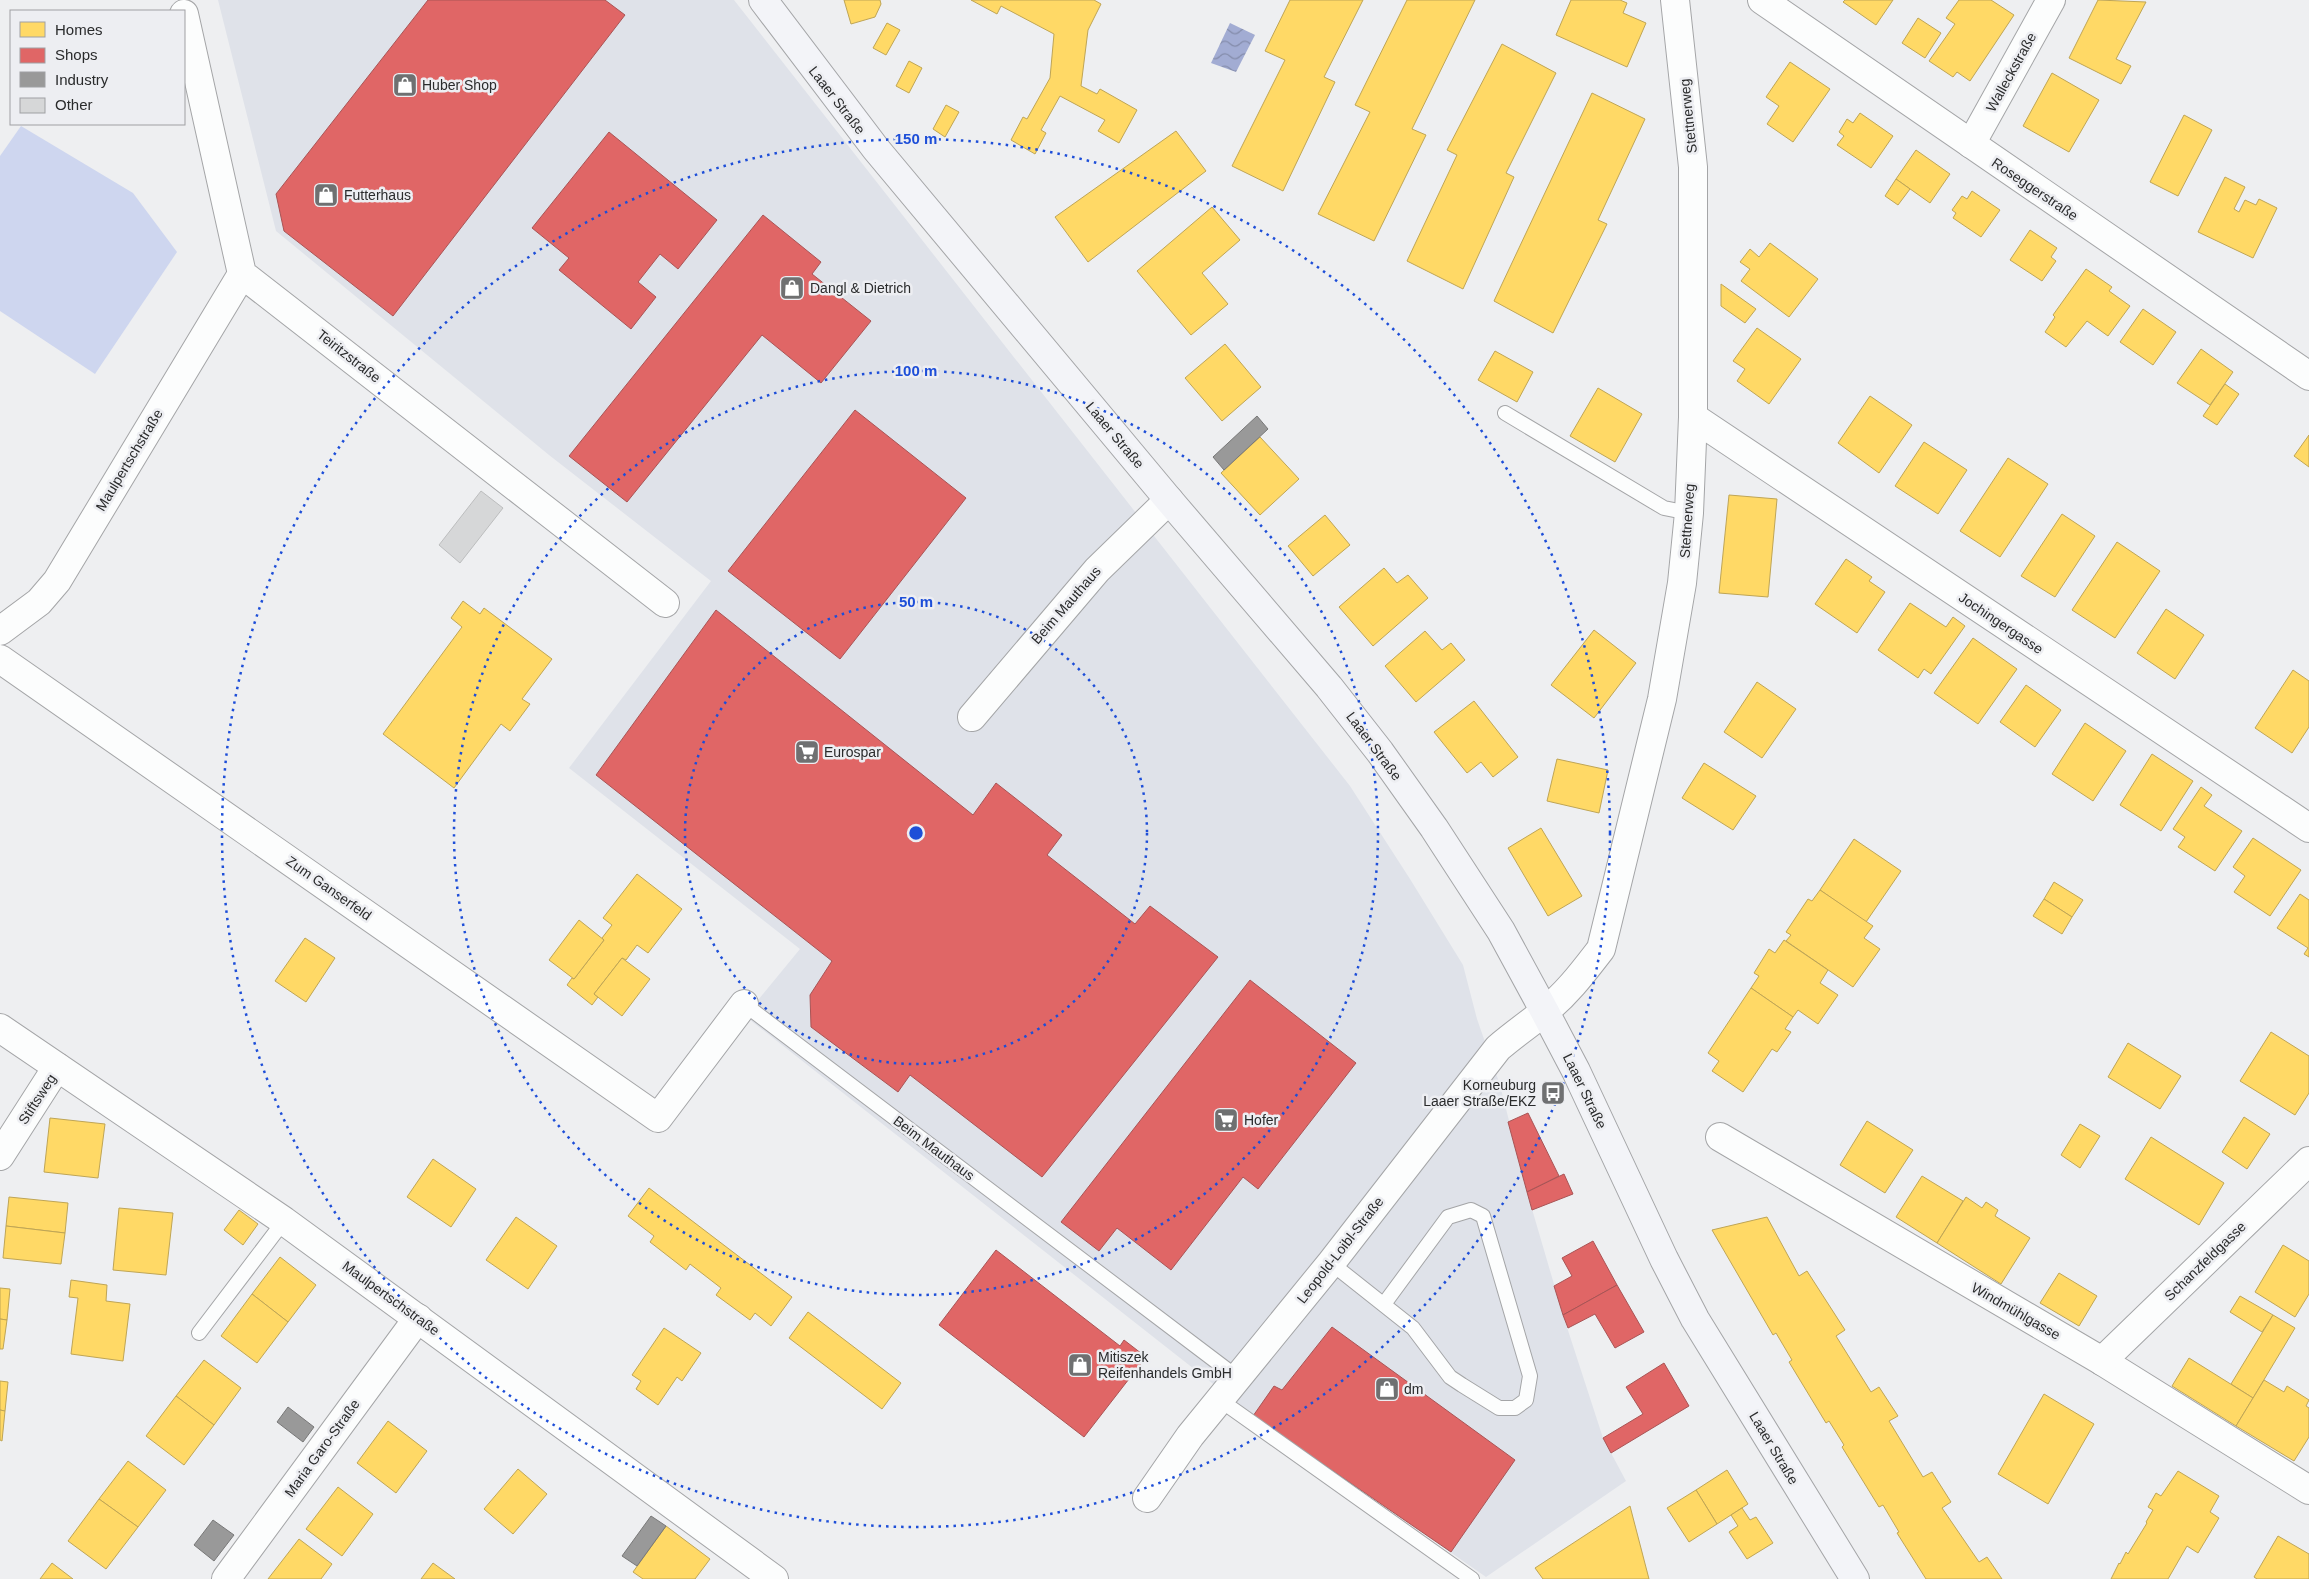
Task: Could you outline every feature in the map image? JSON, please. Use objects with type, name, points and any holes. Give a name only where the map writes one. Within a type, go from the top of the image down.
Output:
[{"type":"street","name":"Laaer Straße","points":[[763,0],[876,149],[1169,500],[1329,687],[1380,752],[1464,872],[1501,931],[1576,1071],[1664,1259],[1695,1319],[1856,1579]]},
{"type":"street","name":"Stettnerweg","points":[[1545,1012],[1576,982],[1601,948],[1662,699],[1682,584],[1693,418],[1693,167],[1675,0]]},
{"type":"street","name":"Roseggerstraße","points":[[1762,0],[1971,144],[2306,368]]},
{"type":"street","name":"Walleckstraße","points":[[1971,144],[2052,0]]},
{"type":"street","points":[[185,22],[242,274]]},
{"type":"street","name":"Teiritzstraße","points":[[242,274],[665,603]]},
{"type":"street","name":"Maulpertschstraße","points":[[0,631],[39,602],[57,581],[242,274]]},
{"type":"street","name":"Jochingergasse","points":[[1693,418],[2309,828]]},
{"type":"street","name":"Beim Mauthaus","points":[[972,717],[1097,570],[1169,500]]},
{"type":"street","name":"Zum Ganserfeld","points":[[0,659],[658,1118]]},
{"type":"street","name":"Beim Mauthaus","points":[[658,1118],[744,1004]]},
{"type":"street","name":"Leopold-Loibl-Straße","points":[[1147,1498],[1190,1436],[1331,1263],[1498,1048],[1513,1034],[1545,1012]]},
{"type":"street","name":"Maulpertschstraße","points":[[0,1028],[284,1221],[774,1579]]},
{"type":"street","name":"Stiftsweg","points":[[0,1156],[58,1066]]},
{"type":"street","name":"Windmühlgasse","points":[[1720,1137],[2102,1361],[2309,1490]]},
{"type":"street","name":"Schanzfeldgasse","points":[[2102,1361],[2309,1161]]},
{"type":"street","name":"Maria Garo-Straße","points":[[226,1579],[418,1318]]},
{"type":"lane","points":[[1505,413],[1664,508],[1688,513]]},
{"type":"lane","name":"Beim Mauthaus","points":[[744,1004],[1238,1378]]},
{"type":"lane","points":[[1331,1263],[1413,1328],[1450,1377],[1462,1386],[1499,1408],[1515,1408],[1526,1400],[1530,1376],[1483,1216],[1470,1210],[1448,1217],[1384,1304]]},
{"type":"lane","points":[[199,1333],[284,1221]]},
{"type":"lane","points":[[1220,1400],[1472,1579]]},
{"type":"shaded area","points":[[218,0],[734,0],[1350,786],[1463,965],[1477,1019],[1500,1085],[1527,1192],[1563,1315],[1603,1438],[1626,1481],[1486,1577],[1245,1409],[745,1016],[800,949],[569,768],[711,581],[549,455],[276,231]]},
{"type":"shaded area","points":[[21,126],[133,193],[177,252],[95,374],[0,311],[0,156]]},
{"type":"water","points":[[1230,23],[1255,35],[1236,72],[1211,63]]},
{"type":"building: Homes","points":[[844,0],[880,0],[881,4],[875,17],[851,24]]},
{"type":"building: Homes","points":[[971,0],[1094,0],[1101,4],[1088,30],[1081,86],[1097,94],[1100,89],[1137,110],[1119,143],[1098,131],[1105,120],[1060,96],[1041,130],[1046,133],[1035,154],[1011,140],[1023,117],[1027,119],[1050,78],[1054,34],[1001,6],[997,14]]},
{"type":"building: Homes","points":[[1290,0],[1363,0],[1324,77],[1335,82],[1283,191],[1232,166],[1285,60],[1265,51]]},
{"type":"building: Homes","points":[[1407,0],[1475,0],[1412,129],[1426,135],[1374,241],[1318,214],[1370,112],[1355,105]]},
{"type":"building: Homes","points":[[1571,0],[1620,0],[1627,3],[1623,13],[1646,23],[1627,67],[1556,35]]},
{"type":"building: Homes","points":[[1845,0],[1893,0],[1876,25],[1843,2]]},
{"type":"building: Homes","points":[[1959,0],[1991,0],[2014,15],[1970,81],[1957,72],[1953,77],[1929,61],[1955,24],[1946,18]]},
{"type":"building: Homes","points":[[2098,0],[2146,2],[2116,59],[2131,66],[2121,84],[2069,58]]},
{"type":"building: Homes","points":[[1918,18],[1941,33],[1925,58],[1902,43]]},
{"type":"building: Homes","points":[[887,23],[900,30],[886,55],[873,48]]},
{"type":"building: Homes","points":[[1502,44],[1556,73],[1506,173],[1514,177],[1463,289],[1407,261],[1457,155],[1447,150]]},
{"type":"building: Homes","points":[[909,61],[922,68],[909,93],[896,86]]},
{"type":"building: Homes","points":[[1790,62],[1830,89],[1793,142],[1767,124],[1779,106],[1766,97]]},
{"type":"building: Homes","points":[[2052,73],[2099,100],[2069,152],[2023,126]]},
{"type":"building: Homes","points":[[1592,93],[1645,119],[1598,220],[1607,224],[1553,333],[1494,301]]},
{"type":"building: Homes","points":[[946,105],[959,112],[945,137],[933,129]]},
{"type":"building: Homes","points":[[1860,113],[1893,136],[1871,168],[1837,145],[1844,136],[1839,132],[1847,119],[1853,123]]},
{"type":"building: Homes","points":[[2184,115],[2212,130],[2178,196],[2150,182]]},
{"type":"building: Homes","points":[[1176,131],[1206,171],[1088,262],[1055,217]]},
{"type":"building: Homes","points":[[1916,150],[1950,174],[1930,203],[1896,179]]},
{"type":"building: Homes","points":[[2225,177],[2245,187],[2234,209],[2239,212],[2245,200],[2256,205],[2259,199],[2277,208],[2253,258],[2198,232]]},
{"type":"building: Homes","points":[[1896,179],[1910,189],[1898,205],[1885,196]]},
{"type":"building: Homes","points":[[1972,191],[2000,210],[1981,237],[1953,218],[1956,213],[1952,210],[1962,196],[1967,199]]},
{"type":"building: Homes","points":[[1212,207],[1240,240],[1202,273],[1228,304],[1191,335],[1137,271]]},
{"type":"building: Homes","points":[[2030,230],[2057,248],[2051,257],[2056,261],[2042,281],[2010,260]]},
{"type":"building: Homes","points":[[1770,243],[1818,279],[1789,317],[1741,281],[1750,269],[1740,262],[1750,249],[1759,257]]},
{"type":"building: Homes","points":[[2086,269],[2112,287],[2109,291],[2130,306],[2108,336],[2087,321],[2066,347],[2045,332],[2055,317],[2053,315]]},
{"type":"building: Homes","points":[[1721,284],[1756,309],[1745,323],[1721,306]]},
{"type":"building: Homes","points":[[2143,309],[2176,332],[2153,365],[2120,342]]},
{"type":"building: Homes","points":[[1757,328],[1801,359],[1769,404],[1737,381],[1745,369],[1733,361]]},
{"type":"building: Homes","points":[[1225,344],[1261,387],[1222,421],[1185,378]]},
{"type":"building: Homes","points":[[2201,349],[2233,372],[2210,405],[2177,383]]},
{"type":"building: Homes","points":[[1495,351],[1533,372],[1517,402],[1478,380]]},
{"type":"building: Homes","points":[[2225,384],[2239,394],[2217,425],[2203,416]]},
{"type":"building: Homes","points":[[1598,388],[1642,414],[1615,462],[1570,436]]},
{"type":"building: Homes","points":[[1870,396],[1912,425],[1879,473],[1838,443]]},
{"type":"building: Homes","points":[[2309,435],[2309,467],[2294,456]]},
{"type":"building: Homes","points":[[1260,437],[1299,479],[1260,515],[1221,473]]},
{"type":"building: Homes","points":[[1924,442],[1967,470],[1938,514],[1895,486]]},
{"type":"building: Homes","points":[[2008,458],[2048,484],[2000,557],[1960,531]]},
{"type":"building: Homes","points":[[1729,495],[1777,499],[1768,597],[1719,593]]},
{"type":"building: Homes","points":[[2062,514],[2095,536],[2055,597],[2021,576]]},
{"type":"building: Homes","points":[[1325,515],[1350,545],[1313,576],[1288,546]]},
{"type":"building: Homes","points":[[2117,542],[2160,571],[2115,638],[2072,610]]},
{"type":"building: Homes","points":[[1846,559],[1872,577],[1869,581],[1885,592],[1857,633],[1815,604]]},
{"type":"building: Homes","points":[[1384,568],[1397,583],[1408,575],[1428,598],[1373,646],[1339,607]]},
{"type":"building: Homes","points":[[463,601],[480,614],[484,608],[552,659],[522,699],[530,704],[510,731],[501,724],[454,788],[383,734],[462,627],[451,618]]},
{"type":"building: Homes","points":[[1910,603],[1946,627],[1953,617],[1965,626],[1931,674],[1924,669],[1918,678],[1878,650]]},
{"type":"building: Homes","points":[[2166,609],[2204,635],[2175,679],[2137,653]]},
{"type":"building: Homes","points":[[1594,630],[1636,663],[1594,718],[1551,685]]},
{"type":"building: Homes","points":[[1425,631],[1442,650],[1451,643],[1465,660],[1416,702],[1385,666]]},
{"type":"building: Homes","points":[[1973,638],[2017,669],[1978,724],[1934,693]]},
{"type":"building: Homes","points":[[2293,670],[2309,681],[2309,727],[2292,753],[2255,728]]},
{"type":"building: Homes","points":[[1757,682],[1796,709],[1762,758],[1724,732]]},
{"type":"building: Homes","points":[[2026,685],[2061,710],[2035,747],[2000,722]]},
{"type":"building: Homes","points":[[1474,701],[1518,757],[1493,777],[1481,762],[1467,773],[1434,732]]},
{"type":"building: Homes","points":[[2085,723],[2126,751],[2093,801],[2052,774]]},
{"type":"building: Homes","points":[[2152,754],[2193,781],[2161,831],[2120,805]]},
{"type":"building: Homes","points":[[1557,759],[1608,770],[1599,813],[1547,801]]},
{"type":"building: Homes","points":[[1704,763],[1756,796],[1733,830],[1682,798]]},
{"type":"building: Homes","points":[[2201,787],[2212,795],[2204,806],[2242,831],[2215,871],[2178,847],[2185,837],[2173,829]]},
{"type":"building: Homes","points":[[1541,828],[1582,896],[1548,916],[1508,848]]},
{"type":"building: Homes","points":[[2253,838],[2301,870],[2270,916],[2234,892],[2245,876],[2233,867]]},
{"type":"building: Homes","points":[[1854,839],[1901,871],[1866,922],[1820,890]]},
{"type":"building: Homes","points":[[637,874],[682,909],[648,953],[637,945],[626,960],[622,958],[594,994],[598,997],[592,1005],[567,985],[572,978],[574,979],[604,940],[602,938],[612,925],[603,918]]},
{"type":"building: Homes","points":[[2054,882],[2083,900],[2072,917],[2044,899]]},
{"type":"building: Homes","points":[[1820,890],[1873,926],[1864,938],[1880,949],[1853,987],[1786,941],[1791,935],[1786,932],[1808,899],[1812,901]]},
{"type":"building: Homes","points":[[2300,894],[2309,900],[2309,957],[2304,954],[2308,948],[2277,928]]},
{"type":"building: Homes","points":[[2044,899],[2072,917],[2062,934],[2033,916]]},
{"type":"building: Homes","points":[[579,920],[604,940],[574,979],[549,960]]},
{"type":"building: Homes","points":[[305,938],[335,958],[306,1002],[275,981]]},
{"type":"building: Homes","points":[[1784,940],[1828,970],[1820,983],[1838,995],[1818,1024],[1798,1010],[1793,1017],[1751,988],[1759,976],[1754,973],[1769,949],[1775,953]]},
{"type":"building: Homes","points":[[622,958],[650,979],[622,1016],[594,994]]},
{"type":"building: Homes","points":[[1751,988],[1793,1017],[1785,1029],[1791,1032],[1777,1052],[1772,1049],[1743,1092],[1712,1071],[1719,1061],[1708,1053]]},
{"type":"building: Homes","points":[[2271,1032],[2309,1056],[2309,1093],[2295,1115],[2240,1081]]},
{"type":"building: Homes","points":[[2128,1043],[2181,1076],[2160,1109],[2108,1077]]},
{"type":"building: Homes","points":[[2244,1117],[2270,1134],[2247,1169],[2222,1152]]},
{"type":"building: Homes","points":[[50,1118],[105,1124],[98,1178],[44,1172]]},
{"type":"building: Homes","points":[[1867,1121],[1913,1150],[1885,1193],[1840,1165]]},
{"type":"building: Homes","points":[[2080,1124],[2100,1136],[2080,1168],[2061,1155]]},
{"type":"building: Homes","points":[[2151,1137],[2224,1183],[2199,1225],[2125,1179]]},
{"type":"building: Homes","points":[[433,1159],[476,1189],[451,1227],[407,1197]]},
{"type":"building: Homes","points":[[1922,1176],[1963,1201],[1937,1243],[1896,1217]]},
{"type":"building: Homes","points":[[649,1188],[792,1297],[771,1326],[755,1313],[750,1320],[716,1295],[721,1288],[690,1264],[686,1270],[650,1242],[654,1236],[628,1216]]},
{"type":"building: Homes","points":[[9,1197],[68,1203],[65,1233],[6,1226]]},
{"type":"building: Homes","points":[[1966,1197],[1982,1208],[1986,1202],[1998,1210],[1995,1216],[2030,1238],[2001,1284],[1937,1243]]},
{"type":"building: Homes","points":[[119,1208],[173,1213],[166,1275],[113,1270]]},
{"type":"building: Homes","points":[[239,1210],[258,1224],[243,1245],[224,1230]]},
{"type":"building: Homes","points":[[516,1217],[557,1246],[528,1289],[486,1260]]},
{"type":"building: Homes","points":[[1767,1217],[1799,1276],[1807,1271],[1845,1330],[1836,1336],[1871,1392],[1879,1387],[1898,1416],[1889,1421],[1923,1477],[1932,1472],[1951,1502],[1942,1508],[1979,1562],[1987,1557],[2002,1579],[1926,1579],[1897,1533],[1899,1532],[1883,1505],[1879,1507],[1842,1447],[1844,1445],[1829,1421],[1826,1423],[1789,1362],[1792,1360],[1776,1333],[1773,1335],[1712,1230]]},
{"type":"building: Homes","points":[[6,1226],[65,1233],[61,1264],[3,1258]]},
{"type":"building: Homes","points":[[2283,1245],[2309,1261],[2309,1294],[2295,1317],[2255,1292]]},
{"type":"building: Homes","points":[[280,1257],[316,1285],[288,1322],[252,1294]]},
{"type":"building: Homes","points":[[2059,1273],[2097,1296],[2079,1326],[2040,1303]]},
{"type":"building: Homes","points":[[71,1280],[107,1285],[106,1301],[130,1304],[123,1361],[71,1354],[78,1298],[69,1297]]},
{"type":"building: Homes","points":[[0,1288],[10,1289],[7,1320],[0,1319]]},
{"type":"building: Homes","points":[[252,1294],[288,1322],[257,1363],[221,1336]]},
{"type":"building: Homes","points":[[2240,1296],[2273,1315],[2262,1332],[2230,1312]]},
{"type":"building: Homes","points":[[808,1312],[901,1383],[882,1409],[789,1338]]},
{"type":"building: Homes","points":[[2273,1315],[2295,1328],[2253,1398],[2231,1384]]},
{"type":"building: Homes","points":[[0,1319],[7,1320],[3,1349],[0,1349]]},
{"type":"building: Homes","points":[[664,1328],[701,1353],[682,1381],[677,1377],[658,1405],[636,1389],[641,1381],[632,1375]]},
{"type":"building: Homes","points":[[2189,1358],[2253,1398],[2236,1426],[2172,1386]]},
{"type":"building: Homes","points":[[204,1360],[241,1388],[214,1425],[176,1396]]},
{"type":"building: Homes","points":[[2264,1380],[2284,1392],[2287,1386],[2309,1400],[2306,1406],[2309,1408],[2309,1437],[2294,1461],[2236,1426]]},
{"type":"building: Homes","points":[[0,1381],[8,1382],[5,1411],[0,1410]]},
{"type":"building: Homes","points":[[2044,1394],[2094,1424],[2048,1504],[1998,1474]]},
{"type":"building: Homes","points":[[176,1396],[214,1425],[184,1465],[146,1436]]},
{"type":"building: Homes","points":[[0,1410],[5,1411],[2,1441],[0,1440]]},
{"type":"building: Homes","points":[[388,1421],[427,1451],[396,1493],[357,1463]]},
{"type":"building: Homes","points":[[128,1461],[166,1490],[138,1527],[99,1499]]},
{"type":"building: Homes","points":[[518,1469],[547,1494],[513,1534],[484,1509]]},
{"type":"building: Homes","points":[[1727,1470],[1748,1504],[1717,1524],[1696,1490]]},
{"type":"building: Homes","points":[[2178,1471],[2219,1496],[2210,1512],[2219,1518],[2198,1553],[2187,1546],[2168,1579],[2111,1579],[2126,1552],[2128,1554],[2147,1523],[2153,1510],[2148,1507],[2156,1493],[2161,1496]]},
{"type":"building: Homes","points":[[338,1487],[373,1514],[342,1556],[306,1529]]},
{"type":"building: Homes","points":[[1696,1490],[1717,1524],[1689,1542],[1667,1508]]},
{"type":"building: Homes","points":[[99,1499],[138,1527],[106,1569],[68,1541]]},
{"type":"building: Homes","points":[[1630,1506],[1649,1579],[1543,1579],[1535,1568]]},
{"type":"building: Homes","points":[[1742,1508],[1750,1520],[1756,1517],[1773,1543],[1747,1559],[1729,1532],[1738,1526],[1731,1515]]},
{"type":"building: Homes","points":[[666,1526],[710,1559],[695,1579],[643,1579],[633,1572]]},
{"type":"building: Homes","points":[[2278,1536],[2309,1554],[2309,1579],[2257,1579],[2254,1577]]},
{"type":"building: Homes","points":[[299,1539],[332,1564],[321,1579],[268,1579]]},
{"type":"building: Homes","points":[[52,1563],[73,1579],[40,1579]]},
{"type":"building: Homes","points":[[433,1563],[455,1579],[421,1579]]},
{"type":"building: Shops","points":[[428,0],[605,0],[625,15],[393,316],[284,231],[276,194]]},
{"type":"building: Shops","points":[[609,132],[717,220],[678,269],[660,254],[638,282],[656,297],[631,329],[559,270],[569,258],[532,228]]},
{"type":"building: Shops","points":[[763,215],[821,262],[812,274],[871,321],[821,383],[762,335],[627,502],[569,456]]},
{"type":"building: Shops","points":[[855,410],[966,498],[840,659],[728,571]]},
{"type":"building: Shops","points":[[716,610],[973,815],[996,783],[1062,835],[1047,855],[1135,924],[1150,906],[1218,957],[1042,1177],[910,1075],[898,1092],[811,1027],[810,995],[832,961],[596,775]]},
{"type":"building: Shops","name":"Hofer","points":[[1250,980],[1356,1063],[1258,1189],[1243,1177],[1171,1270],[1117,1228],[1099,1251],[1061,1222]]},
{"type":"building: Shops","points":[[1528,1113],[1559,1176],[1527,1192],[1508,1122]]},
{"type":"building: Shops","points":[[1564,1174],[1573,1194],[1532,1210],[1527,1192]]},
{"type":"building: Shops","points":[[1593,1241],[1617,1285],[1563,1315],[1554,1286],[1572,1276],[1562,1258]]},
{"type":"building: Shops","points":[[996,1250],[1120,1346],[1124,1340],[1146,1357],[1084,1437],[939,1325]]},
{"type":"building: Shops","points":[[1617,1285],[1644,1332],[1615,1348],[1595,1314],[1568,1328],[1563,1315]]},
{"type":"building: Shops","points":[[1332,1327],[1515,1460],[1451,1552],[1253,1416],[1274,1386],[1282,1390]]},
{"type":"building: Shops","points":[[1664,1363],[1689,1406],[1611,1453],[1603,1438],[1643,1414],[1626,1387]]},
{"type":"building: Industry","points":[[1257,416],[1268,429],[1224,470],[1213,457]]},
{"type":"building: Industry","points":[[288,1407],[314,1427],[303,1442],[277,1422]]},
{"type":"building: Industry","points":[[651,1516],[666,1526],[637,1566],[622,1556]]},
{"type":"building: Industry","points":[[213,1520],[234,1535],[214,1561],[194,1545]]},
{"type":"building: Other","points":[[481,491],[503,508],[460,563],[439,545]]},
{"type":"place","name":"Huber Shop","points":[[405,85]]},
{"type":"place","name":"Futterhaus","points":[[326,195]]},
{"type":"place","name":"Dangl & Dietrich","points":[[792,288]]},
{"type":"place","name":"Eurospar","points":[[807,752]]},
{"type":"place","name":"Korneuburg Laaer Straße/EKZ","points":[[1553,1093]]},
{"type":"place","name":"Hofer","points":[[1226,1120]]},
{"type":"place","name":"Mitiszek Reifenhandels GmbH","points":[[1080,1365]]},
{"type":"place","name":"dm","points":[[1387,1389]]}]
